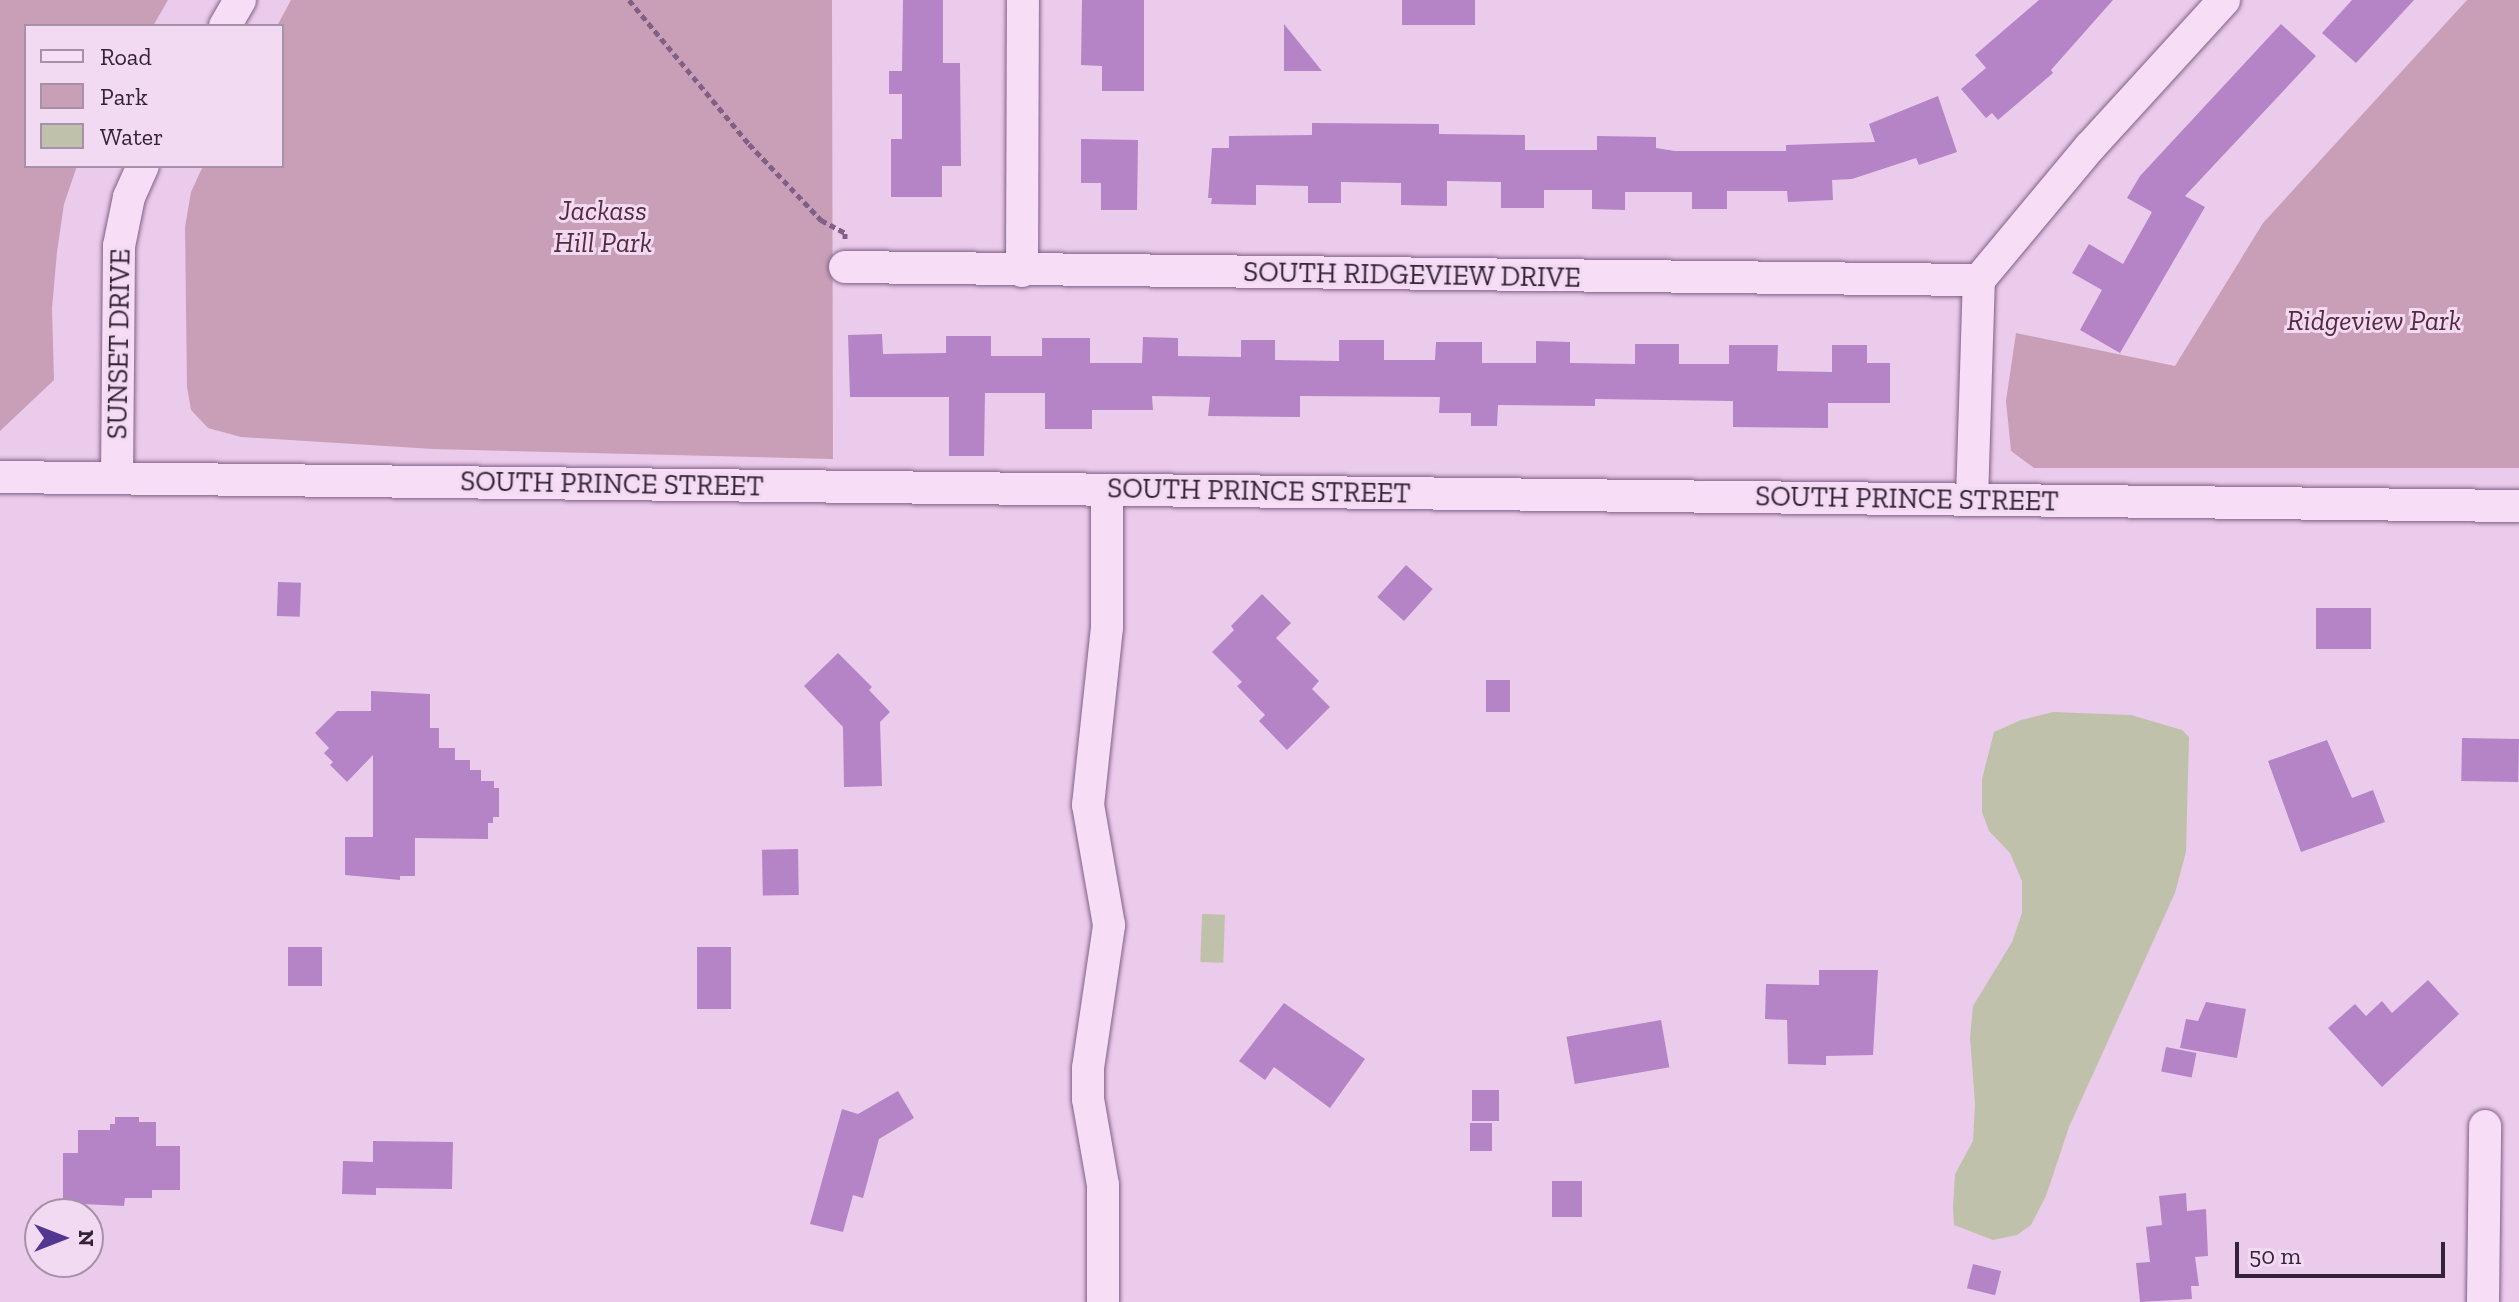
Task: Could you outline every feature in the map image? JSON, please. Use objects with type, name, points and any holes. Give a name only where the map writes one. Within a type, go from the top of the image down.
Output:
[{"type":"street","points":[[226,24],[240,0]]},
{"type":"street","points":[[1022,271],[1023,0]]},
{"type":"street","points":[[1972,499],[1979,280],[2090,147],[2224,0]]},
{"type":"street","name":"SUNSET DRIVE","points":[[117,478],[119,246],[129,197],[142,168]]},
{"type":"street","name":"SOUTH RIDGEVIEW DRIVE","points":[[845,267],[1979,280]]},
{"type":"street","name":"SOUTH PRINCE STREET","points":[[0,477],[2519,506]]},
{"type":"street","points":[[1103,1302],[1103,1185],[1088,1099],[1088,1068],[1109,925],[1100,867],[1091,839],[1088,805],[1107,628],[1107,490]]},
{"type":"street","points":[[2483,1302],[2485,1126]]},
{"type":"path","points":[[629,0],[749,144],[821,220],[845,233],[845,267]]},
{"type":"green space","points":[[0,0],[168,0],[154,24],[24,24],[24,168],[76,168],[64,204],[57,252],[52,308],[54,380],[0,431]]},
{"type":"green space","name":"Jackass Hill Park","points":[[291,0],[832,0],[833,459],[433,449],[241,437],[208,428],[191,410],[187,387],[185,227],[191,192],[202,168],[284,168],[284,24],[278,24]]},
{"type":"green space","name":"Ridgeview Park","points":[[2467,0],[2519,0],[2519,468],[2034,468],[2011,451],[2006,401],[2016,333],[2175,366],[2263,223]]},
{"type":"water","points":[[2053,712],[2131,715],[2182,730],[2189,737],[2186,852],[2175,893],[2069,1127],[2046,1196],[2031,1225],[2017,1235],[1993,1240],[1954,1225],[1953,1206],[1955,1174],[1973,1141],[1975,1104],[1970,1037],[1973,1006],[2012,942],[2022,913],[2022,881],[2010,853],[1989,831],[1982,812],[1982,779],[1994,732],[2021,720]]},
{"type":"water","points":[[1202,914],[1225,915],[1223,963],[1200,962]]},
{"type":"building","points":[[903,0],[943,0],[943,63],[960,63],[961,166],[942,166],[942,197],[891,197],[891,139],[902,139],[902,94],[889,94],[889,71],[902,71]]},
{"type":"building","points":[[1082,0],[1144,0],[1144,91],[1102,91],[1102,66],[1081,65]]},
{"type":"building","points":[[1402,0],[1475,0],[1475,25],[1402,25]]},
{"type":"building","points":[[2039,0],[2113,0],[2051,70],[2053,73],[1998,120],[1992,113],[1986,118],[1961,89],[1986,68],[1975,55]]},
{"type":"building","points":[[2352,0],[2414,0],[2356,63],[2322,33]]},
{"type":"building","points":[[1284,24],[1322,71],[1284,71]]},
{"type":"building","points":[[2281,24],[2316,56],[2185,196],[2205,207],[2120,353],[2080,330],[2102,290],[2072,273],[2089,244],[2123,264],[2152,212],[2127,198],[2140,176]]},
{"type":"building","points":[[1938,96],[1957,152],[1919,165],[1916,158],[1852,179],[1832,180],[1833,200],[1788,202],[1787,191],[1727,191],[1727,209],[1692,209],[1692,192],[1625,192],[1625,210],[1592,209],[1592,190],[1544,190],[1544,208],[1501,208],[1501,182],[1447,181],[1447,206],[1401,205],[1401,183],[1341,182],[1341,203],[1308,203],[1308,186],[1256,185],[1256,205],[1211,204],[1212,198],[1208,198],[1212,148],[1229,148],[1229,136],[1312,135],[1312,123],[1439,124],[1439,134],[1525,135],[1525,150],[1597,150],[1597,136],[1656,137],[1656,148],[1675,151],[1786,151],[1786,145],[1875,142],[1869,124]]},
{"type":"building","points":[[1081,139],[1138,140],[1137,210],[1101,210],[1101,183],[1081,183]]},
{"type":"building","points":[[882,334],[883,354],[946,353],[946,336],[991,336],[991,356],[1042,356],[1042,338],[1090,338],[1090,363],[1142,363],[1143,337],[1178,338],[1178,356],[1241,357],[1241,340],[1275,340],[1275,360],[1339,361],[1339,340],[1384,340],[1384,360],[1435,360],[1436,342],[1482,342],[1482,363],[1536,363],[1536,341],[1570,342],[1570,363],[1635,364],[1635,344],[1679,344],[1679,364],[1729,364],[1729,345],[1778,345],[1777,371],[1832,372],[1832,345],[1867,345],[1867,363],[1890,363],[1890,403],[1828,403],[1828,428],[1733,427],[1733,401],[1595,399],[1595,406],[1498,405],[1497,426],[1471,426],[1471,413],[1439,413],[1440,397],[1300,396],[1300,417],[1208,416],[1210,397],[1152,396],[1153,410],[1092,410],[1092,429],[1045,429],[1045,393],[985,393],[984,456],[949,456],[949,397],[850,397],[848,335]]},
{"type":"building","points":[[1406,565],[1433,589],[1404,621],[1377,597]]},
{"type":"building","points":[[278,582],[301,583],[300,617],[277,616]]},
{"type":"building","points":[[1262,594],[1291,623],[1276,638],[1319,681],[1312,689],[1330,707],[1287,750],[1259,721],[1265,715],[1237,686],[1242,682],[1212,652],[1234,630],[1231,626]]},
{"type":"building","points":[[2316,608],[2371,608],[2371,649],[2316,649]]},
{"type":"building","points":[[838,653],[872,687],[869,690],[890,712],[880,722],[882,786],[844,787],[843,727],[804,686]]},
{"type":"building","points":[[1486,680],[1510,680],[1510,712],[1486,712]]},
{"type":"building","points":[[371,691],[430,694],[430,728],[439,728],[439,748],[455,748],[455,760],[470,760],[470,770],[481,770],[481,781],[494,781],[494,788],[499,788],[499,817],[493,817],[493,823],[488,823],[488,839],[415,838],[415,876],[400,876],[400,880],[345,875],[345,837],[373,837],[373,755],[347,782],[330,765],[333,762],[324,753],[329,748],[315,733],[337,711],[371,711]]},
{"type":"building","points":[[2462,738],[2519,739],[2518,782],[2461,781]]},
{"type":"building","points":[[2327,740],[2352,798],[2373,790],[2385,822],[2301,852],[2268,761]]},
{"type":"building","points":[[798,849],[799,895],[763,896],[762,850]]},
{"type":"building","points":[[288,947],[322,947],[322,986],[288,986]]},
{"type":"building","points":[[697,947],[731,947],[731,1009],[697,1009]]},
{"type":"building","points":[[1819,970],[1878,970],[1873,1055],[1826,1056],[1826,1065],[1788,1064],[1787,1020],[1765,1019],[1766,984],[1819,985]]},
{"type":"building","points":[[2428,980],[2459,1014],[2382,1087],[2328,1028],[2355,1004],[2366,1016],[2382,1001],[2392,1013]]},
{"type":"building","points":[[2206,1002],[2246,1009],[2237,1058],[2180,1048],[2186,1019],[2198,1021]]},
{"type":"building","points":[[1284,1003],[1365,1059],[1330,1108],[1274,1067],[1265,1080],[1239,1061]]},
{"type":"building","points":[[1661,1020],[1669,1067],[1575,1084],[1566,1037]]},
{"type":"building","points":[[2166,1047],[2196,1053],[2192,1077],[2161,1072]]},
{"type":"building","points":[[1472,1090],[1499,1090],[1499,1121],[1472,1121]]},
{"type":"building","points":[[898,1091],[914,1118],[879,1139],[863,1198],[853,1195],[843,1232],[810,1224],[842,1109],[858,1114]]},
{"type":"building","points":[[115,1117],[139,1117],[139,1122],[156,1122],[156,1146],[180,1146],[180,1190],[152,1190],[152,1198],[125,1198],[124,1206],[104,1205],[104,1198],[63,1198],[63,1153],[78,1153],[78,1130],[110,1130],[110,1124],[115,1124]]},
{"type":"building","points":[[1470,1123],[1492,1123],[1492,1151],[1470,1151]]},
{"type":"building","points":[[373,1141],[453,1142],[452,1189],[376,1188],[376,1195],[342,1194],[343,1161],[373,1162]]},
{"type":"building","points":[[1552,1181],[1582,1181],[1582,1217],[1552,1217]]},
{"type":"building","points":[[2186,1193],[2187,1211],[2206,1209],[2208,1256],[2195,1257],[2199,1286],[2191,1286],[2192,1299],[2140,1302],[2136,1263],[2150,1262],[2146,1227],[2162,1225],[2159,1196]]},
{"type":"building","points":[[1973,1264],[2001,1271],[1995,1295],[1967,1288]]}]
